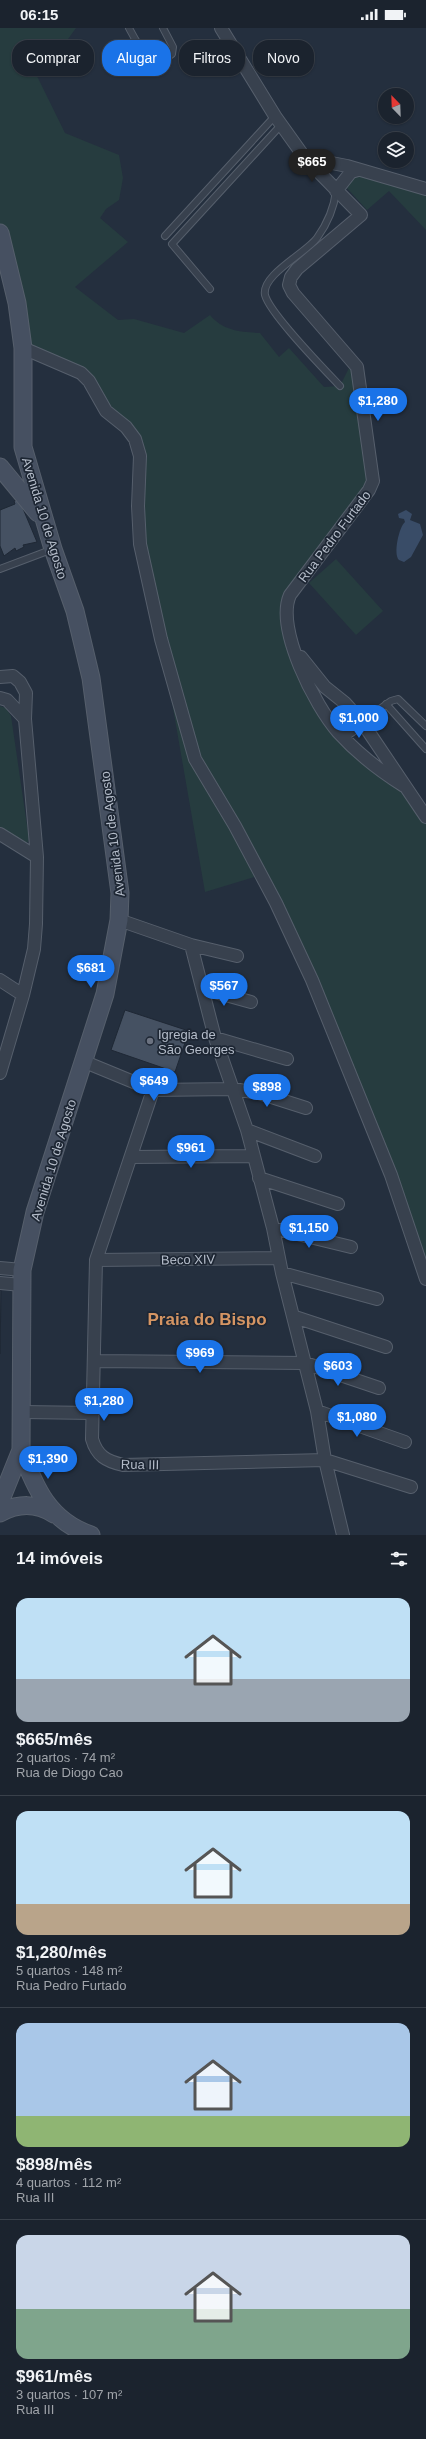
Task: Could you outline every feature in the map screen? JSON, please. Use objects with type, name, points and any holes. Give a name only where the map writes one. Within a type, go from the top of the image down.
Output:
[{"type":"street","points":[[221,28],[278,120],[305,158],[336,191],[351,172],[358,170]]},
{"type":"street","points":[[305,158],[358,170],[426,189]]},
{"type":"street","name":"Rua Pedro Furtado","points":[[336,191],[361,215],[297,268],[290,281],[293,293],[298,301],[357,367],[373,481],[370,490],[290,595],[286,610],[293,649],[324,711],[342,736],[375,766],[404,786]]},
{"type":"street","name":"Avenida 10 de Agosto","points":[[0,233],[17,303],[23,348],[23,447],[53,549],[76,611],[91,678],[118,867],[120,920],[105,994],[85,1062],[58,1134],[37,1205],[22,1278],[23,1412],[21,1450],[0,1502]]},
{"type":"street","points":[[23,348],[81,373],[88,381],[106,411],[126,427],[135,439],[140,456],[138,506],[140,544],[161,639],[195,759],[235,826],[272,896],[312,980],[390,1175],[426,1278]]},
{"type":"street","points":[[0,467],[44,521]]},
{"type":"street","name":"Rua Pedro Furtado","points":[[293,649],[325,687],[337,696],[362,722],[426,817]]},
{"type":"street","points":[[0,677],[13,676],[20,682],[26,693],[25,719],[37,857],[34,949],[23,995],[0,1073]]},
{"type":"street","points":[[324,711],[337,696]]},
{"type":"street","points":[[0,698],[10,703],[25,719]]},
{"type":"street","points":[[342,736],[362,722]]},
{"type":"street","points":[[0,834],[37,857]]},
{"type":"street","points":[[120,920],[192,945],[237,956]]},
{"type":"street","points":[[192,945],[215,1038],[247,1130],[252,1156],[273,1228],[282,1273],[295,1317],[305,1363],[318,1411],[325,1460],[343,1535]]},
{"type":"street","points":[[0,980],[23,995]]},
{"type":"street","points":[[204,989],[251,1002]]},
{"type":"street","points":[[215,1038],[287,1059]]},
{"type":"street","points":[[85,1062],[153,1090],[233,1089],[259,1093],[306,1108]]},
{"type":"street","name":"Rua III","points":[[153,1090],[96,1260],[95,1361],[92,1439],[94,1447],[102,1458],[123,1465],[325,1460],[411,1487]]},
{"type":"street","points":[[247,1130],[315,1156]]},
{"type":"street","points":[[131,1157],[252,1156]]},
{"type":"street","points":[[259,1178],[338,1204]]},
{"type":"street","points":[[273,1228],[351,1247]]},
{"type":"street","name":"Beco XIV","points":[[96,1260],[279,1258]]},
{"type":"street","points":[[0,1268],[22,1278]]},
{"type":"street","points":[[282,1273],[377,1299]]},
{"type":"street","points":[[0,1283],[22,1278]]},
{"type":"street","points":[[295,1317],[386,1347]]},
{"type":"street","points":[[95,1361],[305,1363],[379,1388]]},
{"type":"street","points":[[318,1411],[406,1442]]},
{"type":"street","points":[[23,1412],[93,1413]]},
{"type":"street","points":[[21,1450],[35,1486],[60,1518],[71,1535]]},
{"type":"street","points":[[0,1513],[16,1506],[31,1505],[47,1509],[91,1535]]},
{"type":"lane","points":[[129,28],[144,52],[151,60],[160,61],[172,54],[173,47],[163,28]]},
{"type":"lane","points":[[164,236],[278,120]]},
{"type":"lane","points":[[210,289],[172,244],[278,120]]},
{"type":"lane","points":[[336,191],[334,209],[316,239],[274,275],[266,284],[265,294],[269,303],[296,338],[340,386]]},
{"type":"lane","points":[[0,569],[53,549]]},
{"type":"lane","points":[[362,722],[386,704],[398,699],[402,701],[426,726]]},
{"type":"lane","points":[[386,704],[426,749]]},
{"type":"green space","points":[[0,28],[76,28],[67,40],[12,40],[12,76],[37,76],[65,133],[119,155],[123,178],[119,200],[106,209],[100,218],[128,242],[75,287],[118,320],[134,319],[184,333],[210,315],[221,324],[233,330],[260,333],[279,357],[289,348],[324,387],[340,386],[353,360],[373,481],[290,595],[288,620],[327,717],[386,774],[426,817],[426,1279],[391,1175],[261,875],[205,892],[161,639],[149,586],[140,456],[89,381],[23,348],[0,233]]},
{"type":"green space","points":[[358,170],[426,189],[426,230],[389,191],[367,210],[346,187]]},
{"type":"green space","points":[[336,559],[383,611],[356,635],[309,583]]},
{"type":"green space","points":[[0,706],[6,708],[11,716],[29,839],[28,842],[22,843],[0,828]]},
{"type":"water","points":[[406,510],[412,514],[410,520],[420,524],[423,535],[411,557],[404,562],[399,560],[397,557],[398,541],[401,529],[405,522],[404,519],[399,518],[398,514]]},
{"type":"building","points":[[19,499],[37,542],[23,545],[24,547],[16,551],[15,548],[4,556],[0,546],[0,510],[15,504],[14,501]]},
{"type":"building","name":"Igregia de São Georges","points":[[125,1010],[189,1031],[175,1072],[111,1050]]},
{"type":"building","points":[[0,1290],[1,1290],[0,1354]]},
{"type":"place","name":"Igregia de São Georges","points":[[150,1041]]},
{"type":"district","name":"Praia do Bispo","points":[[207,1319]]}]
